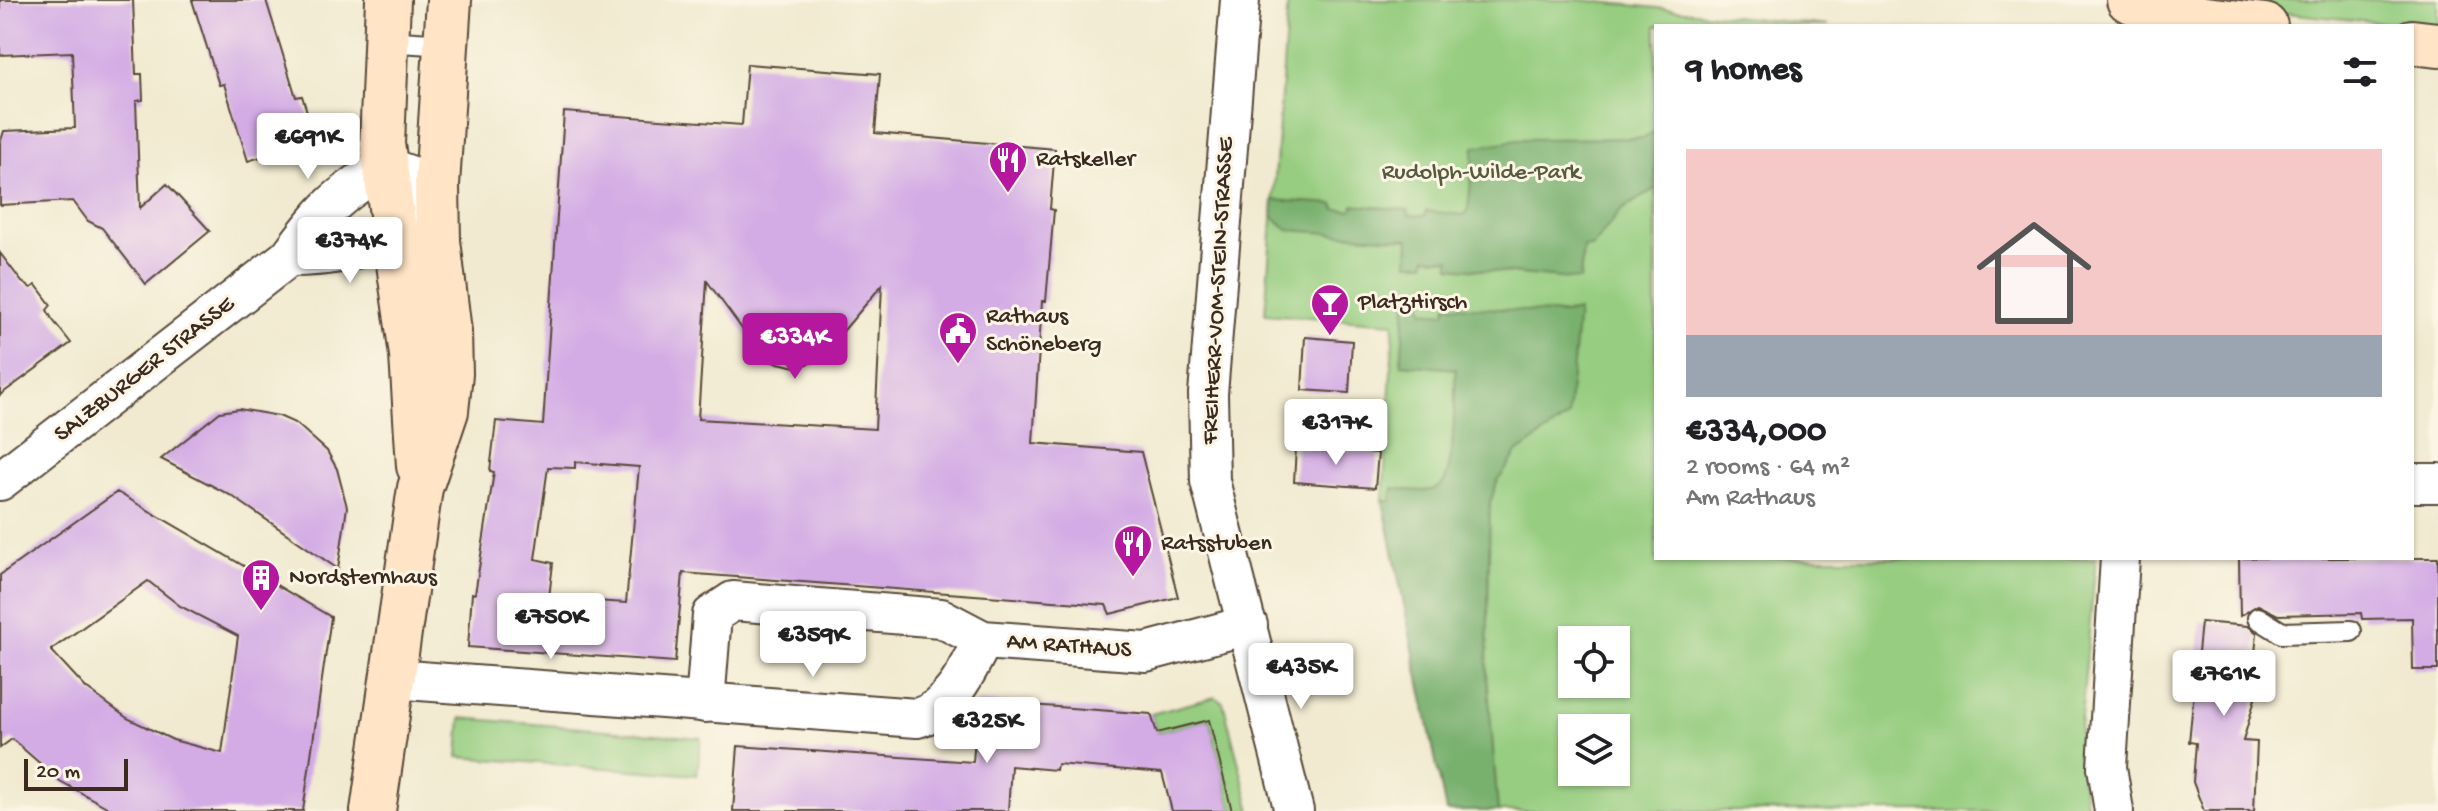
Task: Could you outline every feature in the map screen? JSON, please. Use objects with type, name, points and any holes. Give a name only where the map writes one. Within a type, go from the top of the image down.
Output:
[{"type":"street","points":[[373,811],[420,488],[446,411],[450,374],[449,332],[438,241],[437,185],[449,0]]},
{"type":"street","name":"FREIHERR-VOM-STEIN-STRASSE","points":[[1240,0],[1208,394],[1210,481],[1294,811]]},
{"type":"street","points":[[2129,0],[2171,14],[2249,24]]},
{"type":"street","points":[[387,21],[384,166],[412,355],[420,488]]},
{"type":"street","points":[[2414,42],[2438,45]]},
{"type":"street","points":[[384,166],[437,185]]},
{"type":"street","name":"SALZBURGER STRASSE","points":[[0,481],[289,257],[323,210],[384,166]]},
{"type":"street","points":[[289,257],[342,255],[393,233],[437,185]]},
{"type":"street","points":[[2414,483],[2438,483]]},
{"type":"street","points":[[2114,811],[2107,767],[2120,560]]},
{"type":"street","name":"AM RATHAUS","points":[[705,703],[712,615],[733,601],[941,618],[983,640],[1146,652],[1248,625]]},
{"type":"street","name":"AM RATHAUS","points":[[393,679],[917,718],[933,714],[967,673],[983,640]]},
{"type":"lane","points":[[387,21],[446,45]]},
{"type":"lane","points":[[2258,618],[2282,633],[2351,631]]},
{"type":"green space","name":"Rudolph-Wilde-Park","points":[[1288,0],[1581,0],[1810,24],[1654,24],[1654,560],[2096,560],[2078,749],[2087,811],[1446,811],[1383,501],[1394,323],[1265,314]]},
{"type":"green space","points":[[2249,0],[2438,0],[2438,29],[2414,26],[2414,24],[2248,9]]},
{"type":"green space","points":[[1654,132],[1654,189],[1620,211],[1592,247],[1583,247],[1580,280],[1450,267],[1450,259],[1427,257],[1425,263],[1408,263],[1409,239],[1289,230],[1272,216],[1273,200],[1334,204],[1335,209],[1352,210],[1353,205],[1408,210],[1409,215],[1425,216],[1426,211],[1464,215],[1468,211],[1474,147],[1524,139],[1644,138]]},
{"type":"green space","points":[[1406,301],[1421,302],[1424,311],[1445,313],[1447,305],[1563,314],[1578,311],[1568,417],[1517,453],[1497,482],[1490,503],[1487,673],[1498,811],[1446,811],[1383,501],[1391,501],[1393,488],[1425,491],[1437,488],[1447,476],[1452,447],[1456,369],[1401,364]]},
{"type":"green space","points":[[1215,697],[1223,702],[1251,811],[1232,811],[1209,720],[1157,733],[1151,714]]},
{"type":"green space","points":[[461,718],[701,738],[697,775],[458,757]]},
{"type":"building","points":[[0,0],[133,0],[136,74],[142,74],[143,100],[136,101],[140,208],[167,184],[210,231],[146,284],[102,228],[88,221],[73,201],[0,205],[0,144],[4,131],[75,128],[72,52],[0,55]]},
{"type":"building","points":[[192,0],[266,0],[296,97],[302,96],[316,140],[248,161],[224,84],[219,85]]},
{"type":"building","name":"Rathaus Schöneberg","points":[[747,64],[880,74],[875,133],[1055,149],[1050,209],[1054,210],[1046,301],[1042,301],[1033,443],[1141,452],[1178,597],[1110,614],[1106,605],[683,573],[675,662],[468,647],[472,593],[475,594],[494,472],[490,471],[496,421],[543,425],[564,112],[742,125]],"holes":[[[707,281],[759,352],[769,361],[796,367],[818,361],[882,285],[875,429],[698,419]],[[575,462],[639,467],[626,603],[549,598],[553,563],[535,559],[548,467],[575,468]]]},
{"type":"building","points":[[0,253],[22,282],[31,288],[36,285],[51,305],[47,310],[52,319],[71,343],[0,395]]},
{"type":"building","points":[[1305,337],[1352,341],[1349,393],[1302,390]]},
{"type":"building","points":[[239,409],[279,416],[297,424],[327,451],[337,469],[347,507],[338,569],[232,496],[161,459],[220,412]]},
{"type":"building","points":[[1296,447],[1378,453],[1375,488],[1294,482]]},
{"type":"building","name":"Nordsternhaus","points":[[117,492],[331,617],[303,811],[114,811],[60,781],[12,739],[0,748],[0,575]],"holes":[[[148,581],[180,606],[238,636],[222,753],[173,740],[127,718],[86,688],[51,650]]]},
{"type":"building","points":[[2438,558],[2438,670],[2413,670],[2412,618],[2362,619],[2361,613],[2278,615],[2258,605],[2240,616],[2239,560]]},
{"type":"building","points":[[2201,622],[2248,626],[2257,633],[2251,694],[2255,699],[2243,741],[2257,742],[2254,811],[2204,811],[2193,782],[2196,743],[2189,742]]},
{"type":"building","points":[[978,701],[1151,714],[1157,733],[1209,720],[1232,811],[1172,811],[1162,773],[1057,764],[1056,770],[1011,766],[1008,811],[733,811],[738,746],[973,762]]},
{"type":"place","name":"Ratskeller","points":[[1008,194]]},
{"type":"place","name":"PlatzHirsch","points":[[1330,337]]},
{"type":"place","name":"Rathaus Schöneberg","points":[[958,365]]},
{"type":"place","name":"Ratsstuben","points":[[1133,578]]},
{"type":"place","name":"Nordsternhaus","points":[[261,612]]}]
